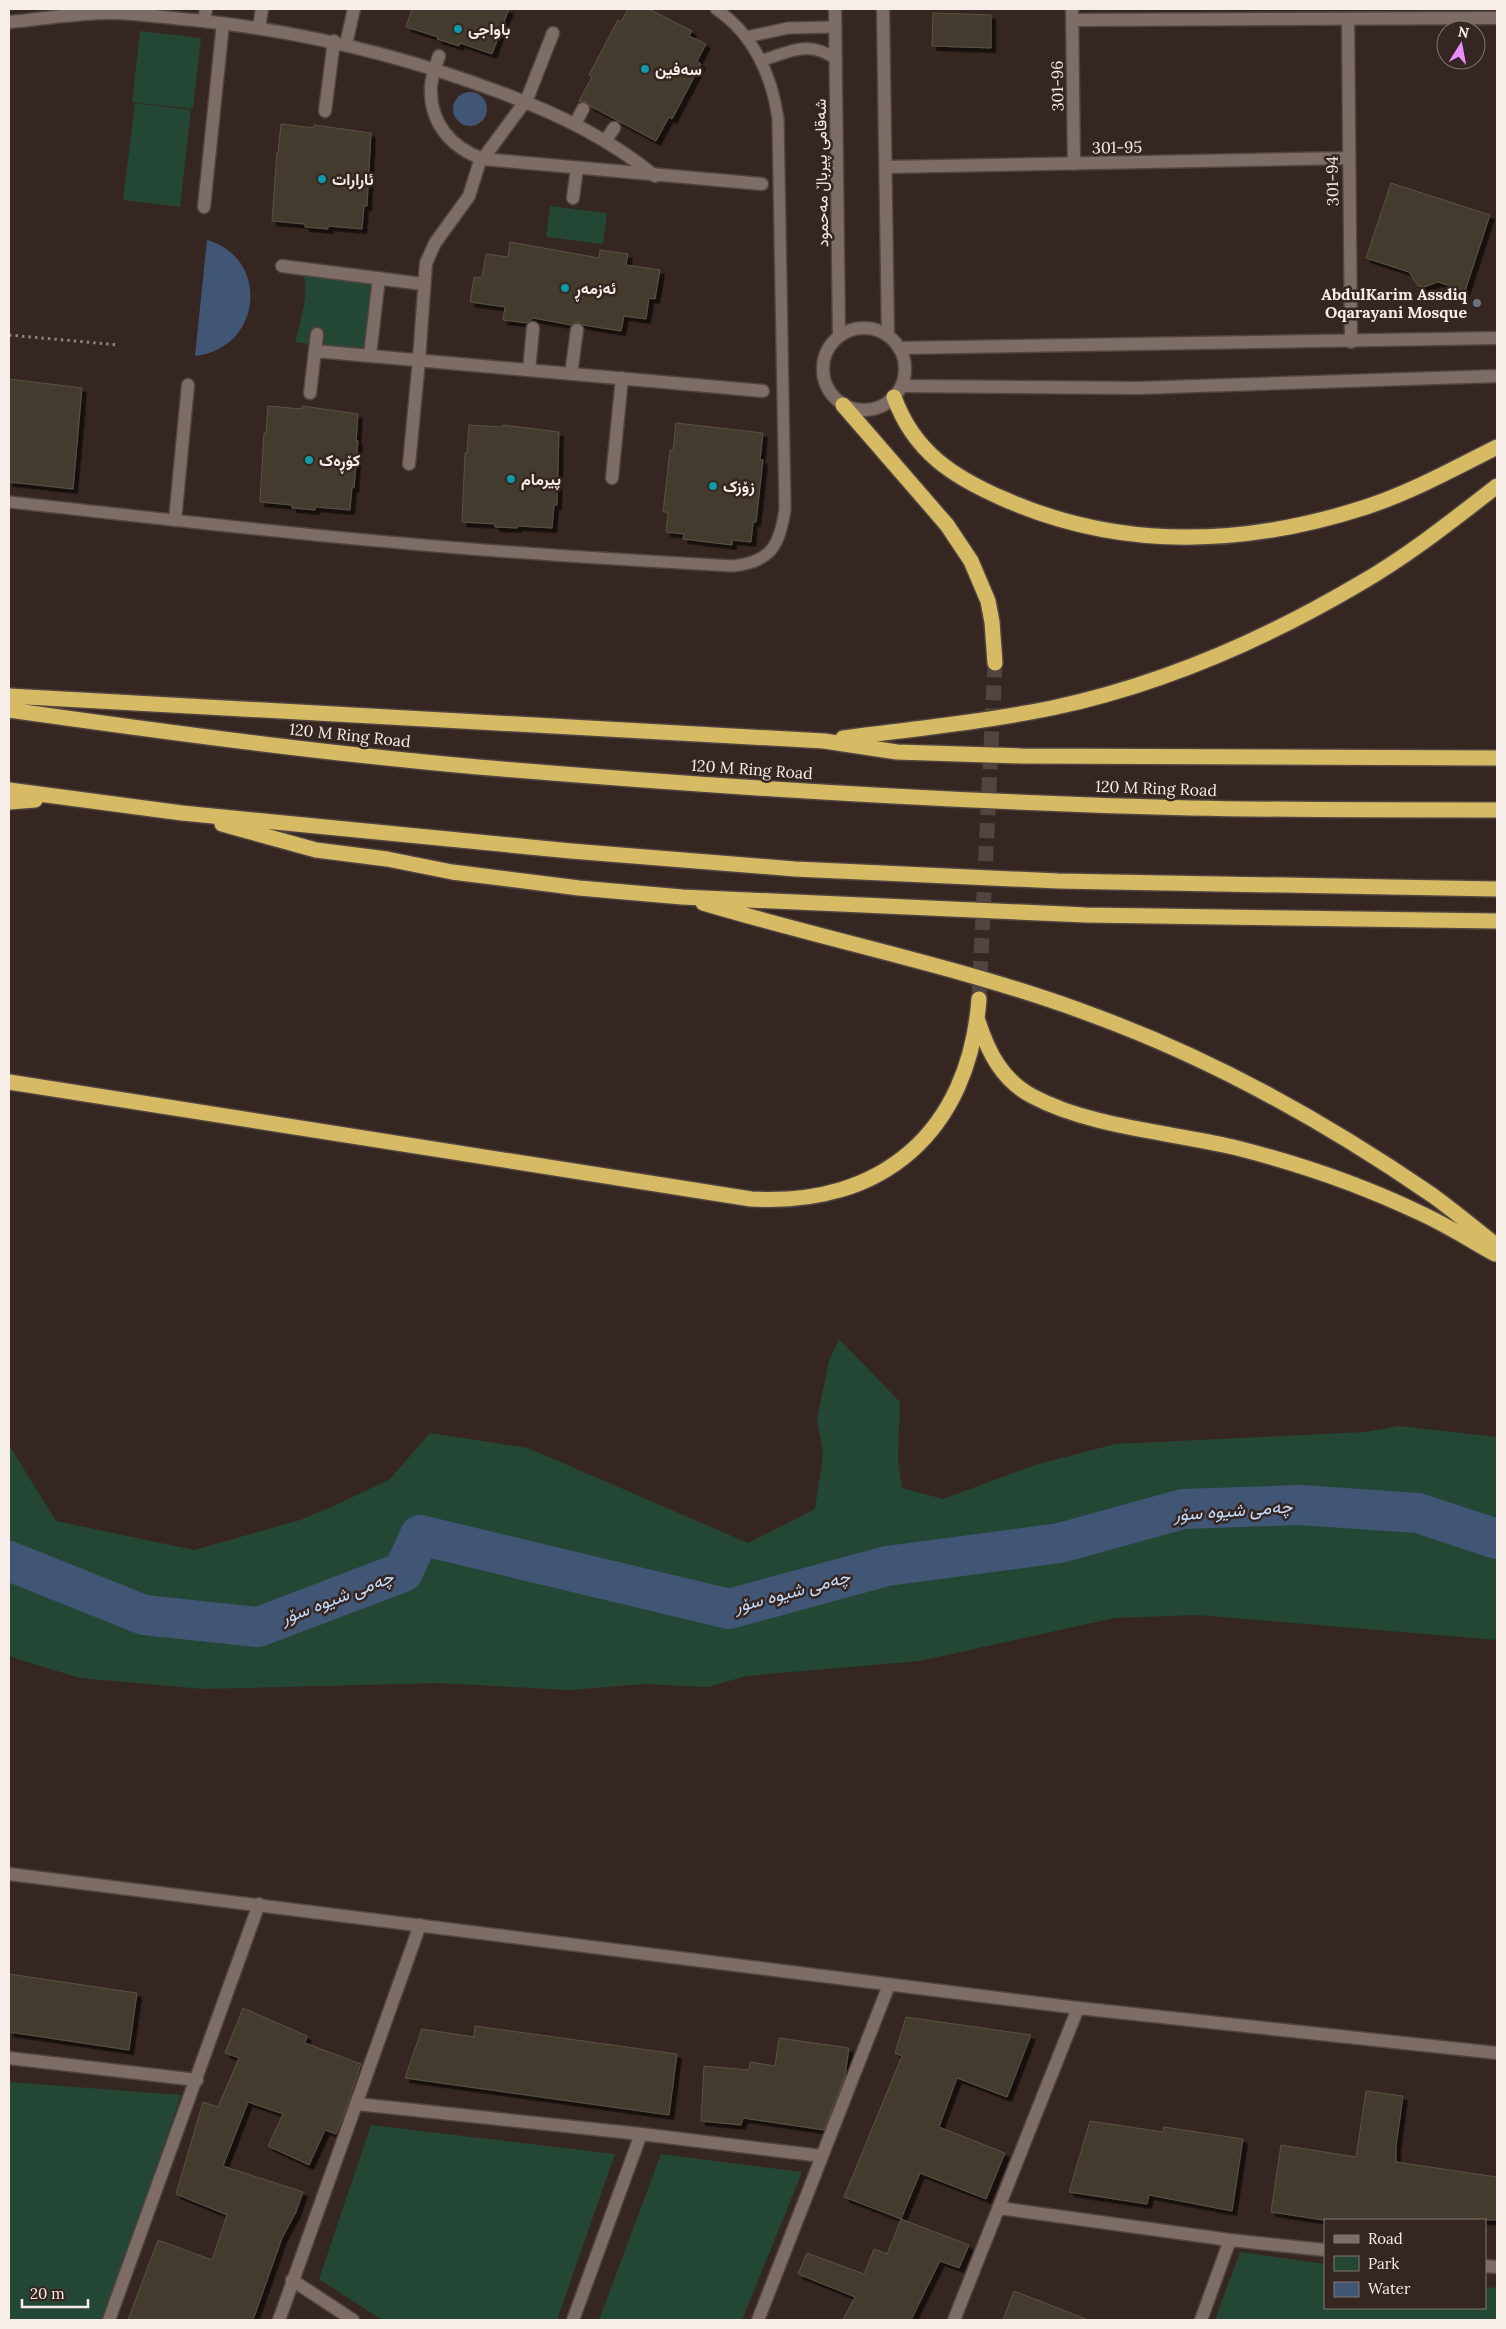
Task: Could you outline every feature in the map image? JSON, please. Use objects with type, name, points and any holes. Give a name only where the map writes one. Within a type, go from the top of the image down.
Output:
[{"type":"highway","points":[[898,392],[905,422],[926,452],[950,471],[987,492],[1027,509],[1079,525],[1120,533],[1159,537],[1189,538],[1242,535],[1312,522],[1367,506],[1432,480],[1497,447]]},
{"type":"highway","points":[[843,405],[947,525],[972,561],[988,601],[992,622],[995,662]]},
{"type":"highway","points":[[824,740],[960,723],[1053,708],[1153,679],[1218,655],[1285,625],[1360,584],[1429,538],[1497,486]]},
{"type":"highway","points":[[9,696],[824,740],[897,752],[1022,756],[1497,758]]},
{"type":"highway","name":"120 M Ring Road","points":[[9,710],[196,736],[456,764],[717,785],[863,794],[1189,808],[1497,810]]},
{"type":"highway","points":[[9,790],[182,814],[561,850],[795,869],[1058,881],[1497,889]]},
{"type":"highway","points":[[9,802],[61,798]]},
{"type":"highway","points":[[182,814],[316,850],[387,859],[452,872],[579,888],[682,897],[1086,915],[1497,921]]},
{"type":"highway","points":[[682,897],[973,977],[1095,1016],[1204,1062],[1326,1126],[1433,1196],[1497,1246]]},
{"type":"highway","points":[[9,1082],[750,1199],[797,1199],[844,1189],[865,1180],[899,1160],[923,1140],[945,1113],[959,1088],[972,1049],[979,999]]},
{"type":"highway","points":[[977,1017],[984,1041],[996,1064],[1012,1081],[1030,1095],[1050,1105],[1083,1116],[1232,1147],[1328,1174],[1420,1213],[1497,1255]]},
{"type":"street","points":[[259,28],[262,9]]},
{"type":"street","points":[[325,111],[340,43],[354,9]]},
{"type":"street","name":"شەقامی پیرباڵ مەحمود","points":[[835,9],[839,336]]},
{"type":"street","points":[[884,9],[888,336]]},
{"type":"street","points":[[9,22],[110,13],[205,15],[223,23],[259,28],[437,62],[575,124],[606,140],[626,152],[655,176]]},
{"type":"street","points":[[1072,15],[1348,20],[1497,18]]},
{"type":"street","name":"301-96","points":[[1072,15],[1074,164]]},
{"type":"street","name":"301-94","points":[[1348,20],[1351,342]]},
{"type":"street","points":[[204,207],[223,23]]},
{"type":"street","points":[[409,464],[426,263],[430,252],[469,196],[479,164],[525,101],[553,33]]},
{"type":"street","points":[[437,62],[431,86],[434,112],[448,137],[456,146],[483,158],[655,176],[762,184]]},
{"type":"street","points":[[575,124],[583,110]]},
{"type":"street","points":[[606,140],[614,128]]},
{"type":"street","name":"301-95","points":[[886,166],[1348,158]]},
{"type":"street","points":[[573,198],[576,168]]},
{"type":"street","points":[[282,266],[423,284]]},
{"type":"street","points":[[370,355],[378,278]]},
{"type":"street","points":[[529,370],[533,328]]},
{"type":"street","points":[[863,328],[876,330],[888,336],[899,348],[905,367],[898,392],[886,404],[866,411],[856,410],[843,405],[827,390],[822,373],[824,355],[839,336],[850,330],[863,328]]},
{"type":"street","points":[[571,374],[577,330]]},
{"type":"street","points":[[310,393],[317,334]]},
{"type":"street","points":[[899,348],[1351,342],[1497,338]]},
{"type":"street","points":[[315,351],[763,391]]},
{"type":"street","points":[[898,392],[1138,388],[1491,378],[1497,376]]},
{"type":"street","points":[[612,478],[622,378]]},
{"type":"street","points":[[175,520],[188,385]]},
{"type":"street","points":[[9,1874],[1078,2008],[1497,2053]]},
{"type":"street","points":[[108,2320],[260,1904]]},
{"type":"street","points":[[279,2320],[420,1925]]},
{"type":"street","points":[[758,2320],[889,1985]]},
{"type":"street","points":[[954,2320],[1078,2008]]},
{"type":"street","points":[[9,2058],[197,2080]]},
{"type":"street","points":[[357,2104],[641,2134],[822,2156]]},
{"type":"street","points":[[573,2320],[641,2134]]},
{"type":"street","points":[[999,2208],[1230,2240],[1324,2250]]},
{"type":"street","points":[[1201,2320],[1230,2240]]},
{"type":"street","points":[[292,2280],[353,2320]]},
{"type":"lane","points":[[9,502],[401,543],[733,566],[752,564],[764,558],[775,547],[780,534],[785,509],[778,119],[774,96],[761,61],[738,25],[716,9]]},
{"type":"lane","points":[[746,37],[788,28],[836,28]]},
{"type":"lane","points":[[761,61],[804,48],[814,48],[836,60]]},
{"type":"path","points":[[9,335],[119,344]]},
{"type":"green space","points":[[140,31],[201,38],[193,109],[132,102]]},
{"type":"green space","points":[[135,103],[191,110],[180,207],[123,200]]},
{"type":"green space","points":[[550,206],[607,213],[603,244],[546,237]]},
{"type":"green space","points":[[303,273],[375,283],[368,351],[295,342],[305,299]]},
{"type":"green space","points":[[839,1339],[900,1402],[898,1460],[902,1488],[943,1499],[1035,1465],[1115,1444],[1365,1432],[1399,1426],[1497,1437],[1497,1640],[1198,1615],[1114,1618],[920,1661],[746,1676],[708,1687],[644,1684],[569,1690],[439,1683],[203,1689],[80,1678],[9,1655],[9,1445],[56,1521],[194,1550],[300,1520],[390,1479],[430,1433],[528,1448],[748,1543],[815,1509],[823,1454],[817,1419],[829,1361]]},
{"type":"green space","points":[[9,2082],[181,2095],[105,2320],[9,2320]]},
{"type":"green space","points":[[371,2125],[615,2154],[557,2320],[382,2320],[319,2279]]},
{"type":"green space","points":[[661,2154],[802,2172],[742,2320],[599,2320]]},
{"type":"green space","points":[[1240,2252],[1324,2264],[1324,2309],[1486,2309],[1486,2287],[1497,2288],[1496,2320],[1215,2320]]},
{"type":"water","points":[[470,92],[477,93],[482,97],[486,102],[486,116],[482,121],[477,125],[470,126],[463,125],[458,121],[454,116],[453,109],[454,102],[458,97],[463,93]]},
{"type":"water","points":[[207,240],[228,250],[242,265],[249,283],[250,302],[245,321],[234,337],[217,350],[195,356]]},
{"type":"building","name":"باواجی","points":[[412,9],[509,9],[492,54],[460,43],[459,46],[406,27]]},
{"type":"building","name":"سەفین","points":[[628,9],[649,9],[692,31],[689,36],[706,44],[697,61],[701,64],[672,119],[669,117],[656,141],[590,106],[587,102],[579,101],[592,77],[589,75],[618,20],[621,22]]},
{"type":"building","points":[[933,13],[991,15],[991,48],[932,46]]},
{"type":"building","name":"ئارارات","points":[[281,124],[314,128],[314,125],[371,133],[367,206],[364,206],[362,229],[328,226],[328,229],[305,227],[305,224],[272,221]]},
{"type":"building","points":[[1391,183],[1490,215],[1465,291],[1438,282],[1424,287],[1418,286],[1409,272],[1366,258]]},
{"type":"building","name":"ئەزمەڕ","points":[[510,242],[599,258],[600,250],[628,254],[626,265],[660,270],[655,299],[649,298],[646,319],[624,316],[621,331],[583,325],[578,322],[571,325],[533,318],[527,323],[503,320],[505,307],[470,302],[474,277],[482,278],[486,254],[508,257]]},
{"type":"building","points":[[9,379],[82,388],[73,489],[9,482]]},
{"type":"building","name":"کۆڕەک","points":[[268,406],[302,409],[302,406],[358,414],[356,441],[358,441],[350,510],[315,507],[315,510],[292,508],[292,505],[260,502],[264,433],[266,434]]},
{"type":"building","name":"زۆزک","points":[[676,423],[763,433],[760,460],[763,460],[756,522],[753,522],[751,542],[732,540],[732,545],[683,539],[684,534],[666,532],[668,512],[663,512],[670,450],[673,451]]},
{"type":"building","name":"پیرمام","points":[[469,425],[503,427],[503,425],[559,432],[557,505],[554,505],[552,528],[495,527],[495,524],[462,522],[465,453],[467,453]]},
{"type":"building","points":[[9,1974],[137,1993],[129,2050],[9,2032]]},
{"type":"building","points":[[243,2008],[307,2036],[305,2043],[361,2064],[345,2111],[336,2134],[325,2130],[309,2165],[268,2146],[283,2114],[248,2102],[223,2166],[303,2192],[296,2212],[282,2238],[253,2320],[128,2320],[158,2240],[212,2260],[227,2215],[176,2194],[203,2102],[218,2107],[239,2058],[225,2053]]},
{"type":"building","points":[[906,2017],[1031,2035],[1007,2097],[957,2078],[939,2127],[1005,2153],[986,2199],[920,2173],[901,2219],[844,2197],[902,2056],[895,2053]]},
{"type":"building","points":[[475,2026],[677,2054],[669,2115],[405,2078],[422,2029],[474,2037]]},
{"type":"building","points":[[779,2038],[849,2048],[845,2076],[824,2130],[743,2118],[741,2125],[701,2121],[704,2066],[749,2070],[750,2062],[775,2066]]},
{"type":"building","points":[[1366,2091],[1403,2096],[1396,2146],[1396,2162],[1497,2177],[1497,2220],[1323,2220],[1271,2212],[1281,2145],[1356,2157]]},
{"type":"building","points":[[1090,2121],[1163,2132],[1164,2127],[1243,2139],[1232,2211],[1149,2195],[1147,2204],[1069,2192]]},
{"type":"building","points":[[901,2219],[969,2245],[959,2268],[940,2261],[911,2320],[843,2320],[855,2297],[798,2274],[807,2253],[864,2274],[874,2249],[887,2254]]},
{"type":"building","points":[[1014,2291],[1086,2319],[1086,2320],[1003,2320]]},
{"type":"waterway","name":"چەمی شیوە سۆر","points":[[9,1561],[144,1615],[258,1627],[403,1572],[420,1535],[729,1609],[887,1566],[1060,1543],[1183,1509],[1300,1505],[1418,1513],[1497,1539]]},
{"type":"tunnel","points":[[979,999],[995,663]]},
{"type":"place","name":"باواجی","points":[[458,29]]},
{"type":"place","name":"سەفین","points":[[645,69]]},
{"type":"place","name":"ئارارات","points":[[322,179]]},
{"type":"place","name":"ئەزمەڕ","points":[[565,288]]},
{"type":"place","name":"AbdulKarim Assdiq Oqarayani Mosque","points":[[1477,303]]},
{"type":"place","name":"کۆڕەک","points":[[309,460]]},
{"type":"place","name":"پیرمام","points":[[511,479]]},
{"type":"place","name":"زۆزک","points":[[713,486]]}]
